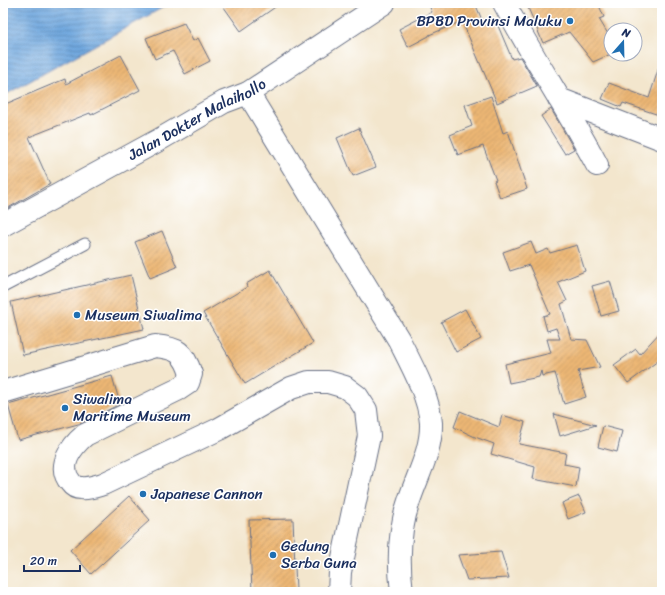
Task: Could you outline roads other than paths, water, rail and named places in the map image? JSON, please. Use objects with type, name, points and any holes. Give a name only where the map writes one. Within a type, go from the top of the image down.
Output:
[{"type":"street","name":"Jalan Dokter Malaihollo","points":[[3,225],[157,141],[224,102],[248,93],[384,3]]},
{"type":"street","points":[[504,3],[585,141],[597,165]]},
{"type":"street","points":[[248,93],[399,340],[419,382],[427,406],[431,422],[430,439],[409,500],[402,527],[400,557],[402,592]]},
{"type":"street","points":[[559,99],[662,139]]},
{"type":"street","points":[[3,392],[155,346],[175,349],[183,356],[191,374],[188,383],[179,389],[85,435],[77,442],[64,465],[65,474],[73,486],[89,488],[103,484],[219,429],[291,388],[309,382],[328,382],[345,387],[357,396],[366,410],[369,436],[340,572],[338,592]]},
{"type":"lane","points":[[3,287],[85,244]]},
{"type":"water","points":[[3,3],[171,3],[3,96]]},
{"type":"place","name":"BPBD Provinsi Maluku","points":[[570,21]]},
{"type":"place","name":"Museum Siwalima","points":[[77,315]]},
{"type":"place","name":"Siwalima Maritime Museum","points":[[65,408]]},
{"type":"place","name":"Japanese Cannon","points":[[143,494]]},
{"type":"place","name":"Gedung Serba Guna","points":[[273,555]]}]
